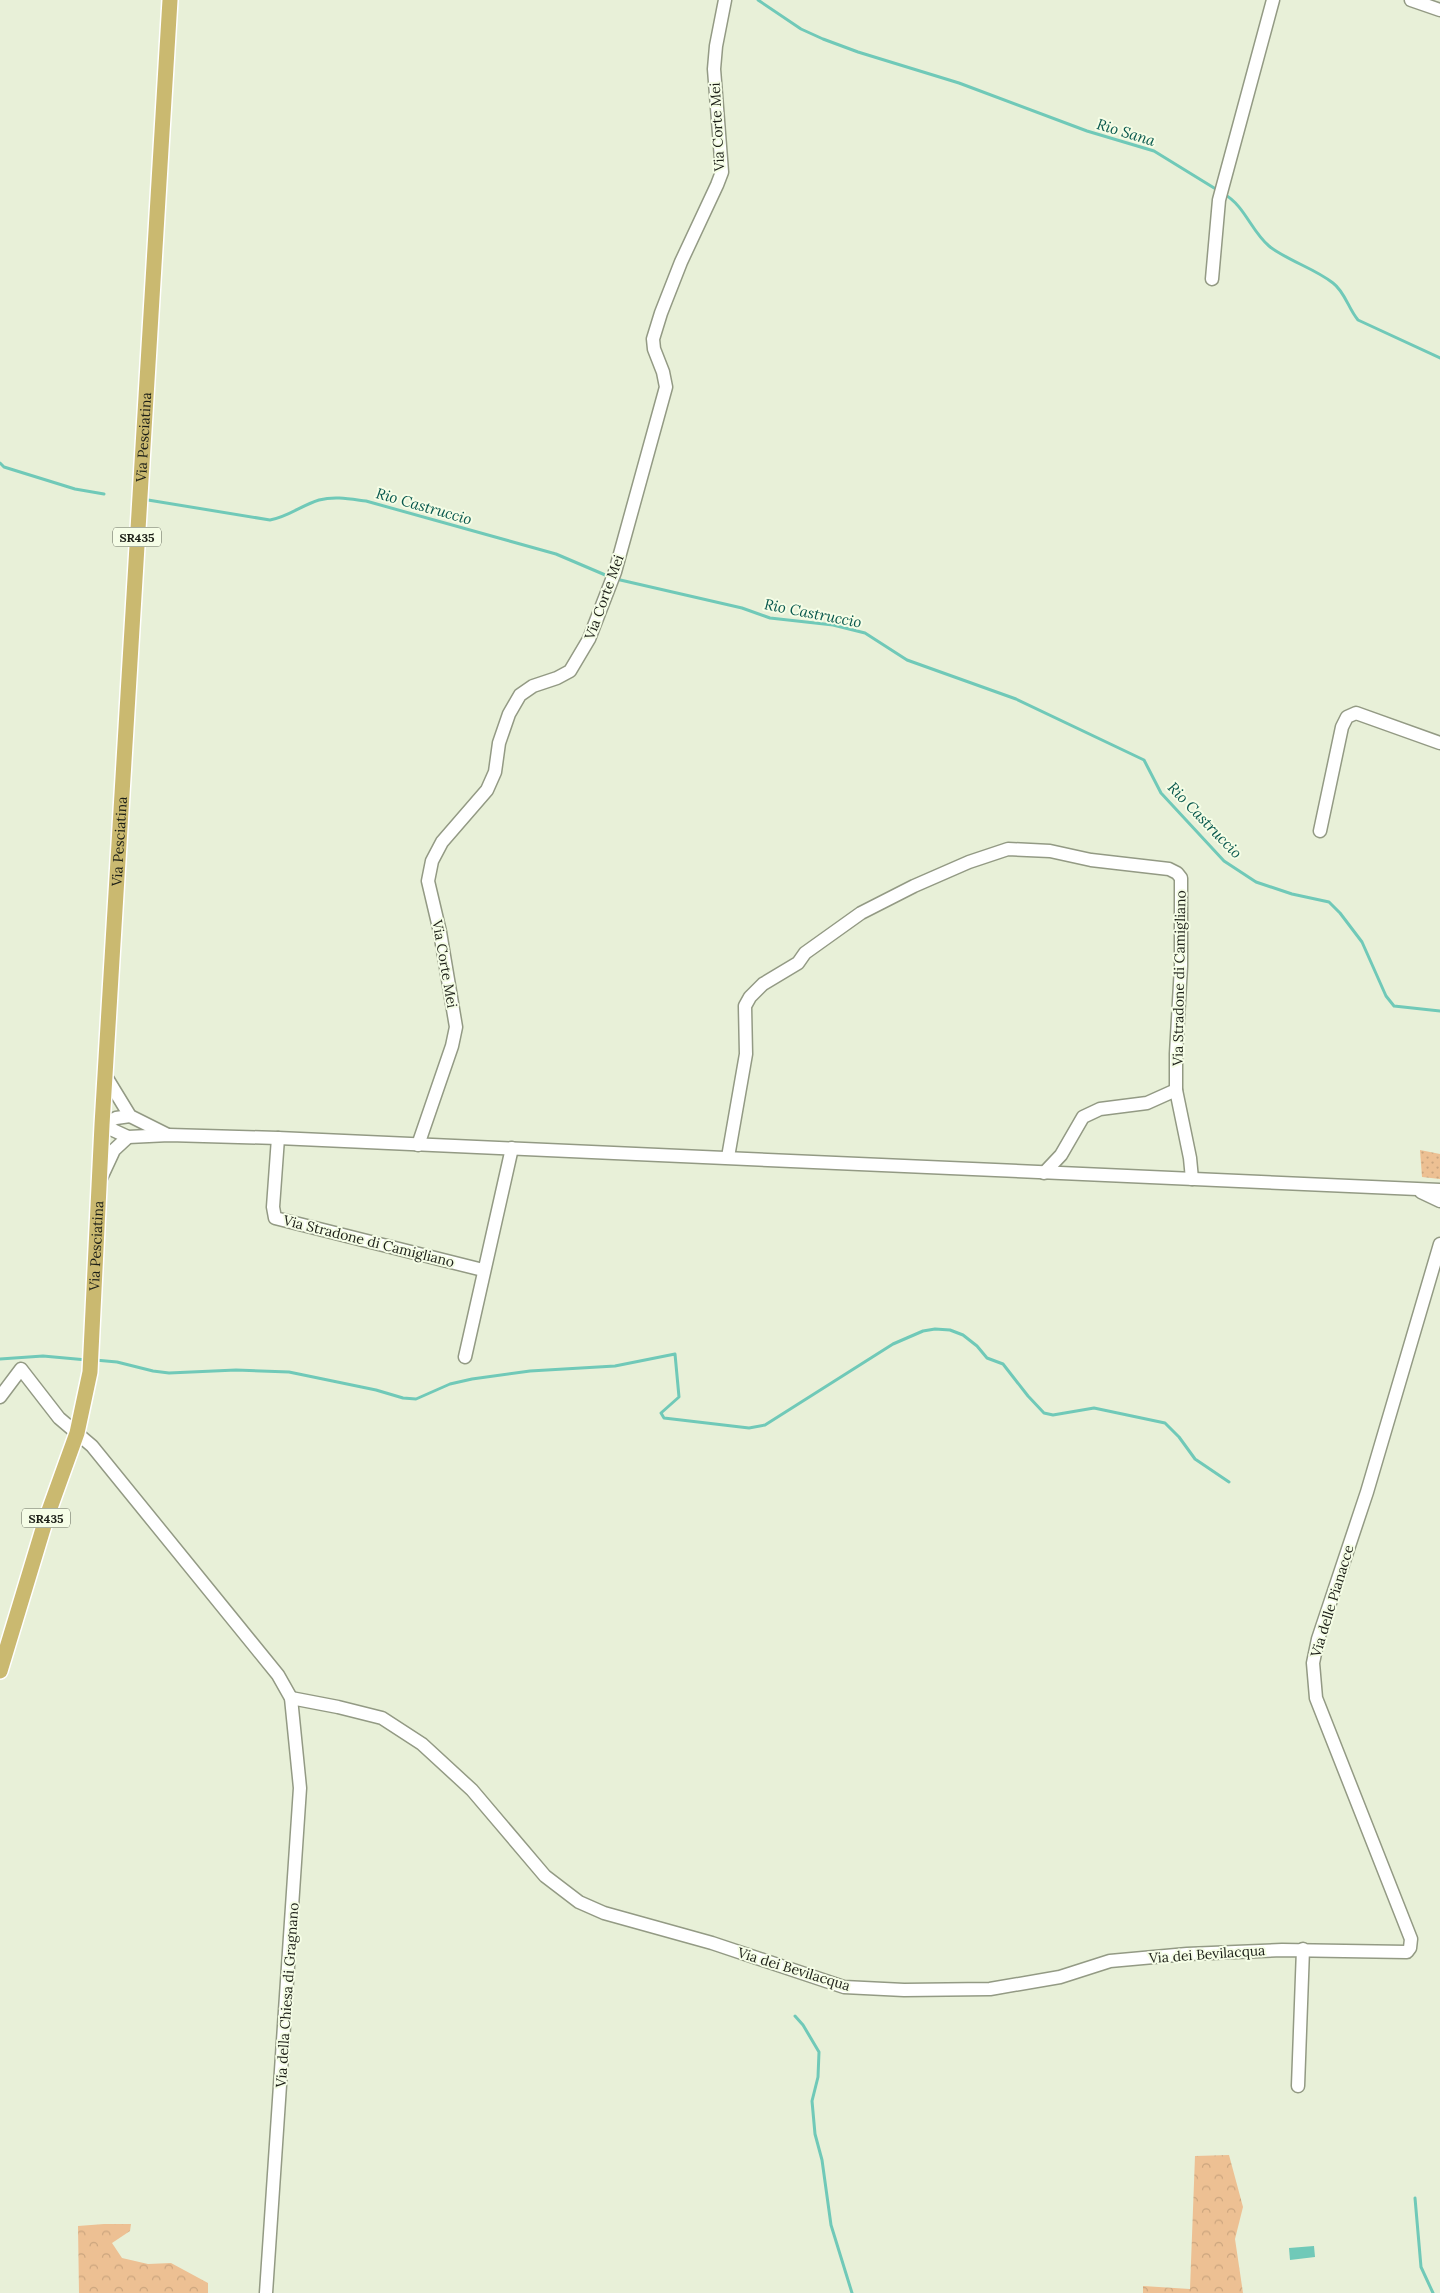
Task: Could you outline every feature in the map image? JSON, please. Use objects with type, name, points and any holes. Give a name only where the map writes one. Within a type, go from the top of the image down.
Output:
[{"type":"main road","name":"Via Pesciatina","points":[[0,1671],[46,1519],[76,1433],[87,1392],[91,1360],[102,1125],[170,0]]},
{"type":"street","name":"Via Corte Mei","points":[[418,1145],[452,1046],[456,1027],[440,932],[428,881],[432,861],[442,842],[487,790],[495,772],[499,743],[507,720],[520,695],[533,686],[557,678],[570,671],[589,639],[615,572],[665,394],[663,372],[654,349],[653,339],[661,312],[681,262],[722,172],[714,69],[716,46],[725,0]]},
{"type":"street","points":[[1212,278],[1221,194],[1273,0]]},
{"type":"street","points":[[1411,0],[1440,10]]},
{"type":"street","points":[[1320,831],[1339,736],[1347,717],[1356,713],[1440,743]]},
{"type":"street","name":"Via Stradone di Camigliano","points":[[728,1157],[746,1054],[745,1006],[750,997],[763,984],[798,963],[805,953],[861,913],[914,886],[969,862],[1008,849],[1050,851],[1091,860],[1169,869],[1177,873],[1181,878],[1182,966],[1176,1054],[1176,1090],[1190,1158],[1192,1179]]},
{"type":"street","points":[[105,1075],[130,1116],[169,1135]]},
{"type":"street","points":[[1044,1173],[1060,1154],[1083,1117],[1100,1110],[1147,1103],[1176,1090]]},
{"type":"street","points":[[102,1125],[116,1118],[130,1116]]},
{"type":"street","points":[[102,1125],[128,1137],[169,1135],[278,1138],[1440,1190]]},
{"type":"street","points":[[100,1180],[114,1150],[128,1137]]},
{"type":"street","name":"Via Stradone di Camigliano","points":[[278,1138],[273,1207],[275,1218],[483,1270]]},
{"type":"street","points":[[465,1357],[483,1270],[512,1148]]},
{"type":"street","points":[[1416,1190],[1440,1201]]},
{"type":"street","name":"Via delle Pianacce","points":[[1407,1952],[1410,1948],[1411,1939],[1316,1698],[1313,1663],[1327,1608],[1370,1482],[1440,1244]]},
{"type":"street","points":[[0,1397],[21,1369],[59,1418],[92,1446],[278,1675],[291,1698]]},
{"type":"street","name":"Via dei Bevilacqua","points":[[291,1698],[382,1718],[422,1744],[472,1790],[545,1876],[579,1902],[604,1913],[712,1943],[844,1987],[904,1990],[990,1989],[1060,1977],[1110,1961],[1187,1954],[1303,1949],[1407,1952]]},
{"type":"street","name":"Via della Chiesa di Gragnano","points":[[266,2293],[299,1795],[298,1749],[291,1698]]},
{"type":"street","points":[[1298,2086],[1303,1949]]},
{"type":"green space","points":[[1420,1150],[1440,1154],[1440,1179],[1422,1177]]},
{"type":"green space","points":[[1229,2155],[1243,2207],[1235,2239],[1243,2293],[1143,2293],[1143,2286],[1190,2289],[1195,2156]]},
{"type":"green space","points":[[131,2224],[130,2231],[112,2243],[122,2258],[148,2264],[171,2263],[208,2283],[208,2293],[79,2293],[78,2226]]},
{"type":"water","points":[[1314,2246],[1315,2257],[1290,2260],[1289,2248]]},
{"type":"waterway","name":"Rio Sana","points":[[758,0],[801,29],[823,39],[858,52],[959,83],[1087,131],[1154,151],[1219,191]]},
{"type":"waterway","name":"Rio Sana","points":[[1224,194],[1237,205],[1269,246],[1333,283],[1344,295],[1358,320],[1440,358]]},
{"type":"waterway","name":"Rio Castruccio","points":[[0,463],[4,467],[75,489],[104,494]]},
{"type":"waterway","name":"Rio Castruccio","points":[[148,500],[270,520],[319,500],[342,498],[366,501],[556,554],[610,577]]},
{"type":"waterway","name":"Rio Castruccio","points":[[616,579],[742,608],[770,618],[833,625],[865,633],[907,660],[1016,699],[1144,760],[1161,793],[1224,861],[1256,882],[1292,894],[1329,902],[1362,942],[1386,996],[1394,1006],[1440,1011]]},
{"type":"waterway","points":[[95,1360],[117,1362],[169,1373],[236,1370],[289,1372],[376,1390],[403,1398],[416,1399],[450,1384],[472,1379],[530,1371],[615,1366],[675,1354],[679,1397],[661,1413],[664,1418],[749,1428],[765,1425],[893,1344],[923,1331],[935,1329],[950,1330],[963,1335],[977,1346],[987,1358],[1003,1364],[1044,1413],[1053,1415],[1094,1408],[1165,1423],[1179,1437],[1195,1459],[1229,1482]]},
{"type":"waterway","points":[[0,1359],[43,1356],[87,1360]]},
{"type":"waterway","points":[[795,2016],[803,2025],[819,2052],[818,2077],[812,2101],[815,2134],[822,2160],[831,2225],[852,2293]]},
{"type":"waterway","points":[[1415,2198],[1421,2267],[1433,2293]]}]
